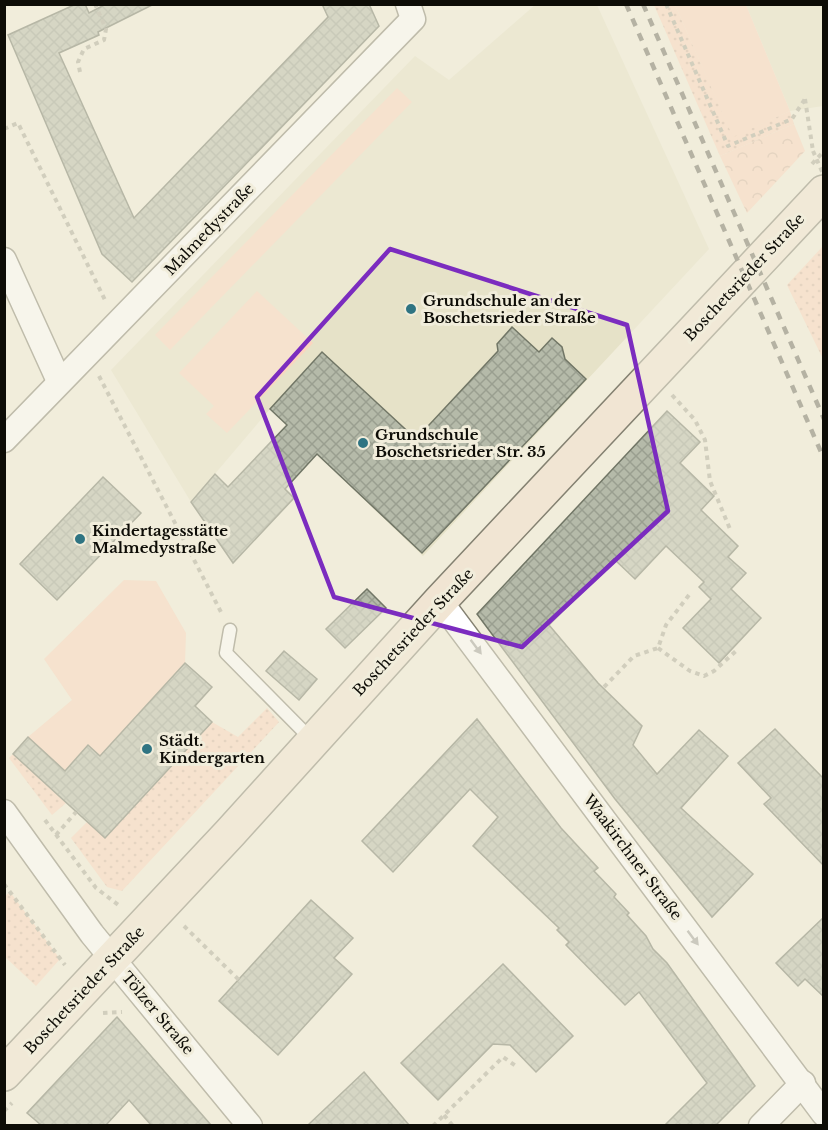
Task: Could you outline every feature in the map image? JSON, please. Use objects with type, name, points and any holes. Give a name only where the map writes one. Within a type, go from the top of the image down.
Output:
[{"type":"main road","name":"Boschetsrieder Straße","points":[[4,1074],[142,927],[440,601],[824,192]]},
{"type":"street","name":"Malmedystraße","points":[[4,440],[117,324],[411,12]]},
{"type":"street","points":[[4,260],[59,381]]},
{"type":"street","name":"Waakirchner Straße","points":[[440,601],[824,1114]]},
{"type":"street","name":"Tölzer Straße","points":[[4,812],[112,959],[250,1125]]},
{"type":"street","points":[[761,1125],[803,1083]]},
{"type":"lane","points":[[230,630],[226,653],[313,741]]},
{"type":"path","points":[[80,72],[78,62],[84,49],[104,40],[106,29],[95,4]]},
{"type":"path","points":[[666,4],[728,146],[792,118],[805,99],[813,151],[824,176]]},
{"type":"path","points":[[4,129],[18,123],[117,324]]},
{"type":"path","points":[[88,354],[230,630]]},
{"type":"path","points":[[671,395],[695,420],[705,440],[710,481],[730,529]]},
{"type":"path","points":[[658,648],[666,625],[689,595]]},
{"type":"path","points":[[658,648],[690,671],[704,676],[714,671],[737,650]]},
{"type":"path","points":[[604,687],[634,656],[658,648]]},
{"type":"path","points":[[56,835],[76,812]]},
{"type":"path","points":[[45,820],[96,888],[142,927]]},
{"type":"path","points":[[4,884],[82,991],[96,1014],[124,1013]]},
{"type":"path","points":[[182,924],[239,980]]},
{"type":"path","points":[[433,1125],[503,1057],[516,1066]]},
{"type":"path","points":[[444,1114],[453,1125]]},
{"type":"highlighted area","points":[[390,249],[627,325],[668,511],[522,647],[334,597],[257,397]]},
{"type":"shaded area","name":"Grundschule an der Boschetsrieder Straße","points":[[535,5],[597,5],[709,249],[423,556],[270,409],[191,502],[111,370],[415,56],[449,80]]},
{"type":"shaded area","points":[[746,5],[823,5],[823,106],[790,111]]},
{"type":"green space","points":[[654,5],[675,5],[733,136],[790,111],[794,124],[720,156]]},
{"type":"green space","points":[[675,5],[746,5],[790,111],[733,137]]},
{"type":"green space","points":[[397,88],[412,102],[170,350],[155,335]]},
{"type":"green space","points":[[794,124],[805,151],[747,213],[720,156]]},
{"type":"green space","points":[[823,246],[823,359],[787,285]]},
{"type":"green space","points":[[257,291],[313,343],[227,433],[206,414],[214,406],[179,373]]},
{"type":"green space","points":[[124,580],[156,581],[186,633],[185,663],[100,756],[88,745],[65,771],[28,737],[72,700],[44,659]]},
{"type":"green space","points":[[267,708],[279,722],[122,891],[107,887],[71,838],[87,822],[105,838],[212,722],[238,737]]},
{"type":"green space","points":[[13,754],[66,803],[52,815],[9,758]]},
{"type":"green space","points":[[10,892],[60,959],[36,986],[5,957],[5,896]]},
{"type":"building","points":[[76,4],[85,4],[89,13],[106,4],[154,4],[98,32],[99,35],[59,53],[134,218],[328,17],[322,4],[369,4],[379,26],[132,282],[102,254],[8,35]]},
{"type":"building","name":"Grundschule Boschetsrieder Str. 35","points":[[512,327],[539,352],[552,338],[562,347],[565,359],[586,379],[422,553],[317,454],[285,489],[294,498],[233,563],[191,502],[215,474],[228,487],[287,425],[270,409],[322,352],[416,439],[498,351],[497,344]]},
{"type":"building","points":[[667,411],[700,442],[680,463],[714,496],[701,510],[738,546],[728,557],[746,573],[731,589],[761,618],[719,663],[683,628],[711,599],[699,587],[704,582],[666,546],[635,579],[614,559],[549,625],[598,683],[642,726],[633,745],[657,774],[699,730],[728,756],[681,808],[753,874],[712,917],[615,799],[477,614]]},
{"type":"building","name":"Kindertagesstätte Malmedystraße","points":[[103,477],[141,513],[57,600],[20,564]]},
{"type":"building","points":[[367,589],[386,608],[345,648],[326,629]]},
{"type":"building","points":[[284,651],[317,679],[299,700],[266,671]]},
{"type":"building","name":"Städt. Kindergarten","points":[[185,663],[212,687],[195,706],[212,722],[105,838],[13,754],[28,737],[65,771],[88,745],[100,756]]},
{"type":"building","points":[[477,719],[561,828],[598,868],[594,871],[616,894],[614,897],[629,913],[627,915],[667,963],[755,1086],[716,1125],[665,1125],[707,1083],[639,992],[625,1005],[566,945],[569,942],[557,930],[559,928],[473,846],[498,817],[470,789],[393,872],[362,841]]},
{"type":"building","points":[[775,729],[824,779],[824,866],[764,804],[771,798],[738,763]]},
{"type":"building","points":[[311,900],[353,938],[334,958],[352,974],[278,1055],[219,1001]]},
{"type":"building","points":[[824,917],[824,997],[805,979],[798,986],[776,963]]},
{"type":"building","points":[[503,964],[573,1036],[536,1072],[510,1045],[493,1044],[438,1100],[401,1063]]},
{"type":"building","points":[[117,1017],[211,1125],[151,1125],[129,1100],[106,1125],[41,1125],[27,1113]]},
{"type":"building","points":[[364,1072],[409,1125],[308,1125]]},
{"type":"railway","points":[[626,4],[824,459]]},
{"type":"railway","points":[[643,4],[824,419]]},
{"type":"place","name":"Grundschule an der Boschetsrieder Straße","points":[[411,309]]},
{"type":"place","name":"Grundschule Boschetsrieder Str. 35","points":[[363,443]]},
{"type":"place","name":"Kindertagesstätte Malmedystraße","points":[[80,539]]},
{"type":"place","name":"Städt. Kindergarten","points":[[147,749]]}]
